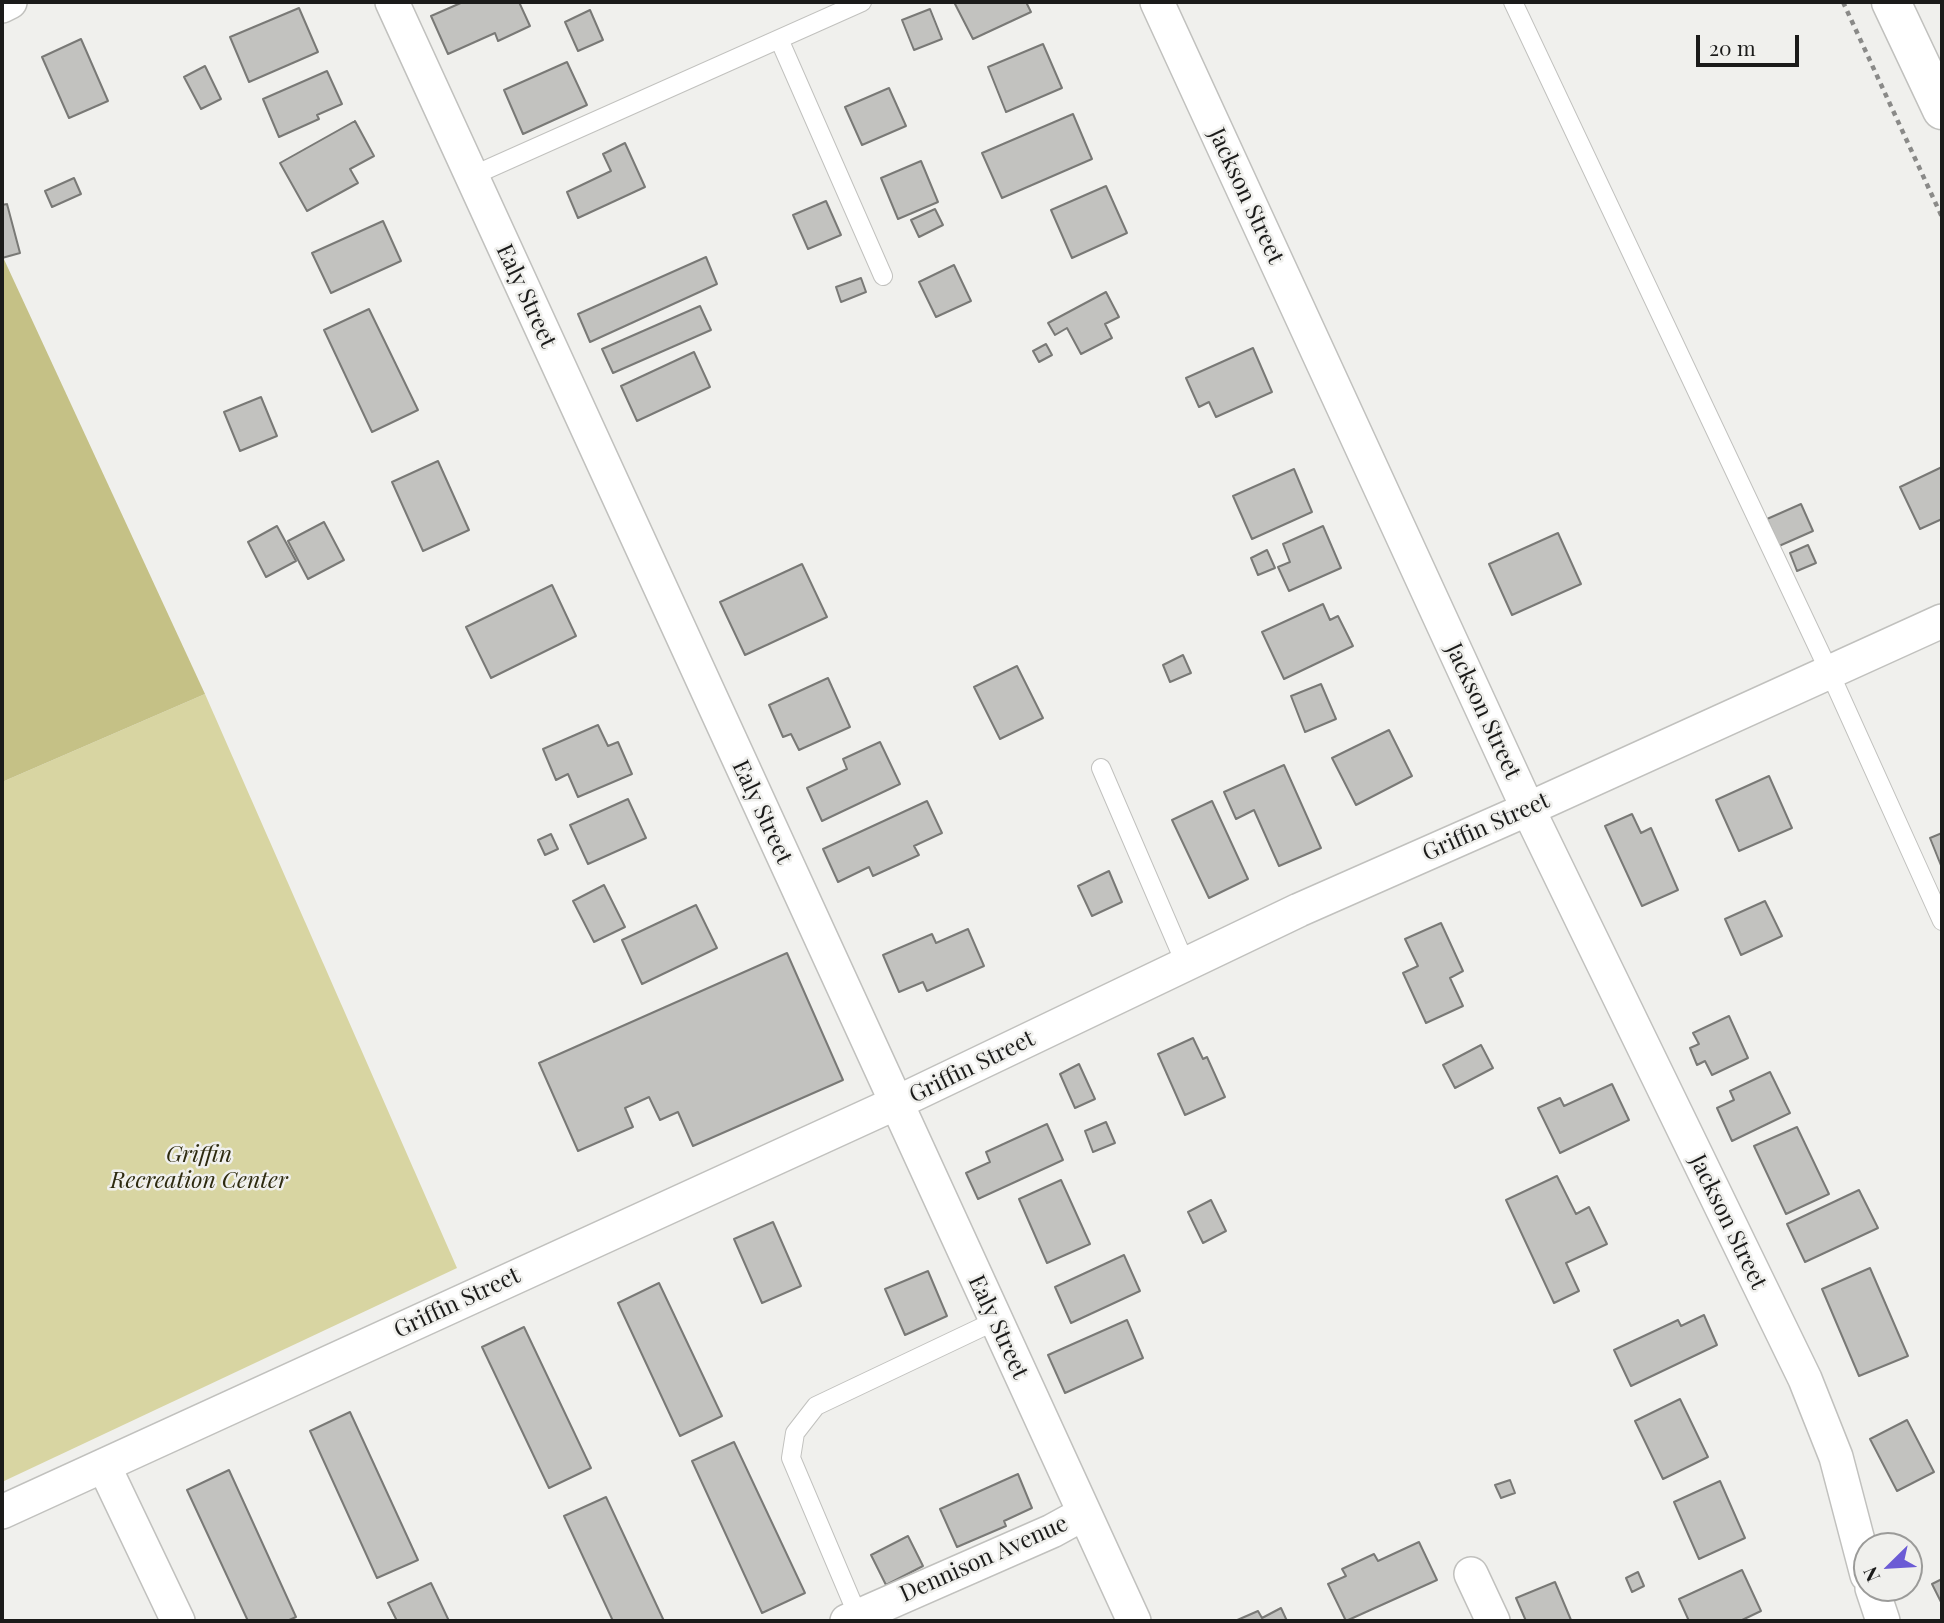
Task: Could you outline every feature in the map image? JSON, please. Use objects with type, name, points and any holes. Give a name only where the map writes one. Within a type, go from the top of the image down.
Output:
[{"type":"street","points":[[2,6],[10,2]]},
{"type":"street","name":"Ealy Street","points":[[392,2],[1134,1621]]},
{"type":"street","name":"Jackson Street","points":[[1157,2],[1528,809],[1805,1379],[1836,1458],[1856,1532]]},
{"type":"street","points":[[1891,2],[1942,110]]},
{"type":"street","name":"Griffin Street","points":[[2,1512],[459,1301],[896,1104],[1299,910],[1942,621]]},
{"type":"street","points":[[104,1466],[178,1621]]},
{"type":"street","name":"Dennison Avenue","points":[[852,1619],[1052,1531],[1083,1514]]},
{"type":"street","points":[[1471,1574],[1493,1621]]},
{"type":"street","points":[[1876,1602],[1883,1621]]},
{"type":"lane","points":[[472,176],[862,2]]},
{"type":"lane","points":[[1513,2],[1829,671],[1942,920]]},
{"type":"lane","points":[[779,39],[883,276]]},
{"type":"lane","points":[[1101,768],[1185,963]]},
{"type":"lane","points":[[852,1619],[791,1458],[795,1433],[816,1406],[995,1321]]},
{"type":"path","points":[[1843,2],[1942,217]]},
{"type":"green space","name":"Griffin Recreation Center","points":[[205,694],[457,1268],[2,1482],[2,782]]},
{"type":"shaded area","points":[[2,255],[205,694],[2,782]]},
{"type":"building","points":[[463,2],[519,2],[530,26],[498,41],[495,33],[448,54],[431,16]]},
{"type":"building","points":[[954,2],[1026,2],[1031,12],[973,39]]},
{"type":"building","points":[[299,8],[318,52],[249,82],[230,37]]},
{"type":"building","points":[[930,9],[942,39],[914,50],[902,20]]},
{"type":"building","points":[[590,10],[603,40],[578,51],[565,22]]},
{"type":"building","points":[[81,39],[108,101],[69,118],[42,57]]},
{"type":"building","points":[[1043,44],[1062,88],[1006,112],[988,67]]},
{"type":"building","points":[[567,62],[587,105],[523,134],[504,90]]},
{"type":"building","points":[[205,66],[221,99],[201,109],[184,77]]},
{"type":"building","points":[[327,71],[342,104],[317,115],[319,119],[279,137],[263,99]]},
{"type":"building","points":[[889,88],[906,126],[862,145],[845,107]]},
{"type":"building","points":[[1073,114],[1092,159],[1002,198],[982,153]]},
{"type":"building","points":[[355,121],[374,156],[350,169],[358,183],[307,211],[280,163]]},
{"type":"building","points":[[625,143],[645,187],[578,218],[567,192],[611,171],[603,154]]},
{"type":"building","points":[[921,161],[938,202],[898,219],[881,178]]},
{"type":"building","points":[[74,178],[81,194],[52,207],[45,191]]},
{"type":"building","points":[[1106,186],[1127,233],[1072,258],[1051,210]]},
{"type":"building","points":[[826,201],[841,235],[808,249],[793,215]]},
{"type":"building","points":[[7,204],[20,253],[2,258],[2,205]]},
{"type":"building","points":[[935,209],[943,225],[919,237],[911,220]]},
{"type":"building","points":[[383,221],[401,261],[331,293],[312,253]]},
{"type":"building","points":[[706,257],[717,284],[590,342],[578,314]]},
{"type":"building","points":[[954,265],[971,301],[936,317],[919,282]]},
{"type":"building","points":[[861,278],[866,292],[841,302],[836,287]]},
{"type":"building","points":[[1106,292],[1119,317],[1105,324],[1112,338],[1081,354],[1067,328],[1055,335],[1048,323]]},
{"type":"building","points":[[700,306],[711,330],[613,373],[602,349]]},
{"type":"building","points":[[369,309],[418,410],[372,432],[324,330]]},
{"type":"building","points":[[1046,344],[1052,355],[1039,362],[1033,351]]},
{"type":"building","points":[[1253,348],[1272,392],[1216,417],[1209,402],[1199,407],[1186,378]]},
{"type":"building","points":[[694,352],[710,387],[637,421],[621,386]]},
{"type":"building","points":[[261,397],[277,436],[240,451],[224,412]]},
{"type":"building","points":[[438,461],[469,530],[423,551],[392,482]]},
{"type":"building","points":[[1942,467],[1942,519],[1920,529],[1900,487]]},
{"type":"building","points":[[1294,469],[1312,512],[1252,539],[1233,496]]},
{"type":"building","points":[[1801,504],[1813,531],[1779,546],[1767,519]]},
{"type":"building","points":[[324,522],[344,560],[308,579],[288,541]]},
{"type":"building","points":[[277,526],[296,561],[266,577],[248,542]]},
{"type":"building","points":[[1323,526],[1341,568],[1289,591],[1278,567],[1290,562],[1283,544]]},
{"type":"building","points":[[1558,533],[1581,584],[1512,615],[1489,564]]},
{"type":"building","points":[[1808,545],[1816,563],[1797,571],[1790,553]]},
{"type":"building","points":[[1267,550],[1275,568],[1258,575],[1251,558]]},
{"type":"building","points":[[802,564],[827,617],[745,655],[720,602]]},
{"type":"building","points":[[552,585],[576,636],[491,678],[466,627]]},
{"type":"building","points":[[1323,604],[1330,620],[1338,616],[1353,646],[1284,679],[1262,632]]},
{"type":"building","points":[[1183,655],[1191,673],[1170,682],[1163,665]]},
{"type":"building","points":[[1017,666],[1043,718],[1000,739],[974,687]]},
{"type":"building","points":[[828,678],[850,727],[799,750],[791,734],[783,737],[769,705]]},
{"type":"building","points":[[1321,684],[1336,719],[1305,732],[1291,696]]},
{"type":"building","points":[[598,725],[608,746],[618,742],[632,774],[578,797],[568,774],[556,780],[543,749]]},
{"type":"building","points":[[1389,730],[1412,776],[1356,805],[1332,758]]},
{"type":"building","points":[[880,742],[900,784],[822,821],[807,788],[847,769],[843,759]]},
{"type":"building","points":[[1284,765],[1321,848],[1279,866],[1254,810],[1236,819],[1224,792]]},
{"type":"building","points":[[1769,776],[1792,828],[1739,851],[1716,800]]},
{"type":"building","points":[[628,799],[646,838],[588,864],[570,825]]},
{"type":"building","points":[[927,801],[942,833],[914,846],[919,855],[873,876],[869,867],[838,882],[823,849]]},
{"type":"building","points":[[1212,801],[1248,879],[1209,898],[1172,820]]},
{"type":"building","points":[[1632,814],[1641,833],[1651,828],[1678,890],[1642,906],[1605,826]]},
{"type":"building","points":[[1942,833],[1942,868],[1930,838]]},
{"type":"building","points":[[551,834],[558,849],[545,855],[538,840]]},
{"type":"building","points":[[1109,871],[1122,902],[1092,916],[1078,886]]},
{"type":"building","points":[[604,885],[625,927],[594,942],[573,901]]},
{"type":"building","points":[[1765,901],[1782,936],[1741,955],[1725,919]]},
{"type":"building","points":[[696,905],[717,948],[642,984],[622,940]]},
{"type":"building","points":[[1441,923],[1463,971],[1450,978],[1463,1006],[1426,1023],[1403,973],[1418,966],[1405,939]]},
{"type":"building","points":[[968,929],[984,966],[927,991],[923,982],[899,992],[883,955],[932,934],[936,943]]},
{"type":"building","points":[[787,953],[843,1080],[693,1146],[678,1112],[660,1120],[649,1097],[625,1108],[633,1127],[578,1151],[539,1063]]},
{"type":"building","points":[[1729,1016],[1748,1058],[1712,1075],[1705,1061],[1697,1065],[1690,1048],[1699,1044],[1693,1033]]},
{"type":"building","points":[[1193,1038],[1203,1059],[1207,1057],[1225,1097],[1185,1115],[1158,1054]]},
{"type":"building","points":[[1481,1045],[1493,1068],[1455,1088],[1443,1065]]},
{"type":"building","points":[[1079,1064],[1095,1099],[1075,1108],[1060,1074]]},
{"type":"building","points":[[1770,1072],[1790,1113],[1732,1141],[1717,1108],[1734,1100],[1730,1091]]},
{"type":"building","points":[[1612,1084],[1629,1120],[1560,1153],[1538,1108],[1560,1098],[1564,1106]]},
{"type":"building","points":[[1106,1122],[1115,1143],[1093,1152],[1085,1131]]},
{"type":"building","points":[[1047,1124],[1063,1160],[978,1199],[966,1173],[990,1162],[986,1152]]},
{"type":"building","points":[[1797,1127],[1829,1194],[1786,1214],[1754,1146]]},
{"type":"building","points":[[1557,1176],[1576,1214],[1589,1207],[1607,1244],[1566,1263],[1579,1291],[1554,1303],[1506,1200]]},
{"type":"building","points":[[1061,1180],[1090,1244],[1047,1263],[1019,1199]]},
{"type":"building","points":[[1859,1190],[1878,1228],[1805,1262],[1787,1224]]},
{"type":"building","points":[[1211,1200],[1226,1231],[1203,1243],[1188,1212]]},
{"type":"building","points":[[773,1222],[801,1286],[762,1303],[734,1239]]},
{"type":"building","points":[[1124,1255],[1140,1291],[1071,1323],[1055,1287]]},
{"type":"building","points":[[1870,1268],[1908,1356],[1859,1376],[1822,1289]]},
{"type":"building","points":[[928,1271],[947,1316],[905,1335],[885,1289]]},
{"type":"building","points":[[659,1283],[722,1416],[680,1436],[618,1303]]},
{"type":"building","points":[[1704,1315],[1717,1345],[1631,1386],[1614,1350],[1678,1320],[1681,1326]]},
{"type":"building","points":[[1127,1320],[1143,1358],[1065,1393],[1048,1355]]},
{"type":"building","points":[[524,1327],[591,1468],[549,1488],[482,1347]]},
{"type":"building","points":[[1680,1399],[1708,1457],[1663,1479],[1635,1421]]},
{"type":"building","points":[[350,1412],[418,1560],[377,1578],[310,1431]]},
{"type":"building","points":[[1907,1420],[1934,1472],[1897,1491],[1870,1439]]},
{"type":"building","points":[[734,1442],[805,1593],[762,1613],[692,1461]]},
{"type":"building","points":[[229,1470],[296,1617],[287,1621],[248,1621],[187,1490]]},
{"type":"building","points":[[1018,1474],[1032,1508],[1004,1521],[1006,1526],[957,1547],[940,1509]]},
{"type":"building","points":[[1510,1480],[1515,1493],[1501,1498],[1495,1485]]},
{"type":"building","points":[[1720,1481],[1745,1538],[1699,1559],[1674,1502]]},
{"type":"building","points":[[606,1497],[664,1621],[613,1621],[564,1516]]},
{"type":"building","points":[[908,1536],[923,1566],[886,1585],[871,1555]]},
{"type":"building","points":[[1419,1542],[1437,1580],[1346,1621],[1328,1584],[1346,1576],[1342,1569],[1374,1554],[1378,1561]]},
{"type":"building","points":[[1742,1570],[1761,1611],[1740,1621],[1689,1621],[1679,1599]]},
{"type":"building","points":[[1638,1572],[1644,1586],[1632,1592],[1626,1578]]},
{"type":"building","points":[[1942,1579],[1942,1604],[1932,1584]]},
{"type":"building","points":[[1555,1582],[1571,1620],[1526,1621],[1516,1598]]},
{"type":"building","points":[[431,1583],[449,1621],[397,1621],[388,1603]]},
{"type":"building","points":[[1281,1608],[1287,1621],[1235,1621],[1258,1611],[1262,1618]]}]
